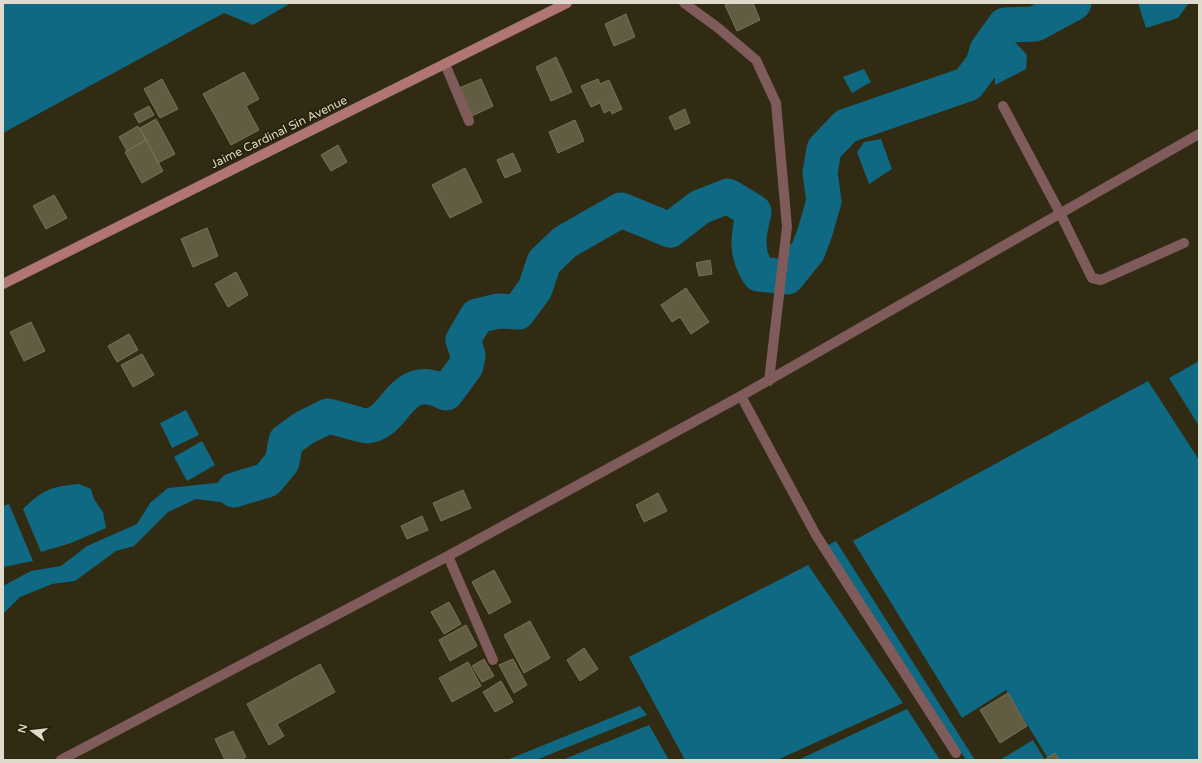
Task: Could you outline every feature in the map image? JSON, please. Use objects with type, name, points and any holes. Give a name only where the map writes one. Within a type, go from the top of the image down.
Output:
[{"type":"main road","name":"Jaime Cardinal Sin Avenue","points":[[3,284],[567,3]]},
{"type":"street","points":[[684,3],[717,27],[756,60],[776,103],[787,227],[768,381]]},
{"type":"street","points":[[445,64],[469,121]]},
{"type":"street","points":[[1003,106],[1060,212],[1092,278],[1101,280],[1184,243]]},
{"type":"street","points":[[61,760],[448,556],[741,396],[1060,212],[1199,134]]},
{"type":"street","points":[[741,396],[816,535],[956,753]]},
{"type":"street","points":[[448,556],[493,660]]},
{"type":"water","points":[[3,3],[291,3],[253,25],[224,13],[3,133]]},
{"type":"water","points":[[1138,3],[1189,3],[1178,18],[1146,28]]},
{"type":"water","points":[[1015,42],[1027,55],[1026,69],[995,85],[995,55]]},
{"type":"water","points":[[864,69],[871,82],[852,93],[843,77]]},
{"type":"water","points":[[881,139],[892,169],[869,184],[857,152],[864,142]]},
{"type":"water","points":[[1199,361],[1199,426],[1169,378]]},
{"type":"water","points":[[1148,381],[1199,460],[1199,760],[1049,760],[1006,690],[962,718],[853,541]]},
{"type":"water","points":[[186,410],[199,435],[172,448],[160,423]]},
{"type":"water","points":[[202,441],[215,465],[187,481],[174,457]]},
{"type":"water","points":[[291,453],[282,476],[269,491],[245,495],[227,503],[196,499],[168,512],[134,546],[116,551],[75,581],[52,584],[20,597],[3,614],[3,586],[31,571],[61,566],[87,546],[137,524],[150,503],[168,488],[254,479],[276,470]]},
{"type":"water","points":[[79,484],[91,489],[94,499],[103,512],[106,528],[71,543],[41,552],[23,509],[42,493],[48,490],[61,486]]},
{"type":"water","points":[[9,504],[33,561],[3,567],[3,506]]},
{"type":"water","points":[[836,541],[975,760],[966,760],[826,546]]},
{"type":"water","points":[[808,565],[903,703],[777,760],[685,760],[629,657]]},
{"type":"water","points":[[640,706],[647,715],[536,760],[507,760]]},
{"type":"water","points":[[907,709],[940,760],[798,760]]},
{"type":"water","points":[[649,725],[669,760],[562,760]]},
{"type":"water","points":[[1033,740],[1045,760],[1000,760]]},
{"type":"building","points":[[730,3],[753,3],[760,20],[737,31],[725,5]]},
{"type":"building","points":[[626,14],[635,37],[614,46],[605,24]]},
{"type":"building","points":[[556,57],[572,92],[551,101],[536,67]]},
{"type":"building","points":[[244,72],[259,99],[246,106],[259,130],[231,145],[203,94]]},
{"type":"building","points":[[162,79],[178,109],[160,118],[144,89]]},
{"type":"building","points":[[481,79],[493,106],[472,116],[459,88]]},
{"type":"building","points":[[598,79],[600,84],[609,80],[622,109],[612,114],[610,110],[604,113],[600,103],[591,107],[581,86]]},
{"type":"building","points":[[149,106],[154,115],[139,123],[134,114]]},
{"type":"building","points":[[685,109],[690,123],[675,130],[669,117]]},
{"type":"building","points":[[156,119],[175,154],[158,163],[140,128]]},
{"type":"building","points":[[575,120],[584,141],[558,153],[549,132]]},
{"type":"building","points":[[138,126],[146,140],[127,151],[119,137]]},
{"type":"building","points":[[146,140],[163,171],[142,183],[125,152]]},
{"type":"building","points":[[338,145],[347,162],[331,171],[321,155]]},
{"type":"building","points":[[513,153],[521,171],[505,178],[497,160]]},
{"type":"building","points":[[465,168],[482,202],[450,218],[432,185]]},
{"type":"building","points":[[54,195],[67,218],[46,229],[33,206]]},
{"type":"building","points":[[207,228],[218,256],[193,267],[181,239]]},
{"type":"building","points":[[710,260],[712,274],[699,276],[696,263]]},
{"type":"building","points":[[236,272],[248,295],[228,307],[215,284]]},
{"type":"building","points":[[686,288],[709,322],[691,334],[680,317],[672,322],[661,305]]},
{"type":"building","points":[[31,322],[45,351],[24,361],[10,332]]},
{"type":"building","points":[[129,334],[138,350],[117,362],[108,346]]},
{"type":"building","points":[[142,354],[154,375],[133,387],[121,365]]},
{"type":"building","points":[[463,490],[471,508],[441,521],[433,503]]},
{"type":"building","points":[[658,493],[667,511],[644,522],[636,505]]},
{"type":"building","points":[[422,516],[428,530],[407,539],[401,526]]},
{"type":"building","points":[[494,570],[511,602],[489,614],[472,582]]},
{"type":"building","points":[[449,602],[461,624],[444,634],[431,612]]},
{"type":"building","points":[[530,621],[550,658],[524,673],[504,635]]},
{"type":"building","points":[[466,625],[477,646],[450,661],[439,640]]},
{"type":"building","points":[[584,648],[598,669],[580,681],[567,660]]},
{"type":"building","points":[[484,659],[494,676],[482,682],[472,666]]},
{"type":"building","points":[[513,659],[527,685],[514,693],[499,665]]},
{"type":"building","points":[[468,662],[481,686],[452,702],[439,678]]},
{"type":"building","points":[[320,664],[335,692],[277,724],[284,736],[269,745],[247,704]]},
{"type":"building","points":[[501,681],[513,702],[495,712],[483,692]]},
{"type":"building","points":[[1008,693],[1027,726],[1000,743],[980,710]]},
{"type":"building","points":[[233,731],[246,757],[241,760],[225,760],[215,739]]},
{"type":"building","points":[[1055,753],[1059,760],[1044,760]]},
{"type":"waterway","points":[[234,490],[267,480],[282,462],[286,441],[304,428],[328,416],[367,426],[377,423],[386,416],[400,399],[418,387],[431,387],[446,393],[466,366],[468,355],[463,340],[477,316],[498,311],[518,312],[535,289],[544,262],[565,242],[621,210],[670,230],[700,207],[728,196],[754,212],[750,228],[749,244],[751,259],[759,274],[787,277],[808,251],[824,201],[820,173],[824,149],[846,126],[968,84],[983,64],[987,50],[1005,25],[1035,24],[1074,3]]}]
